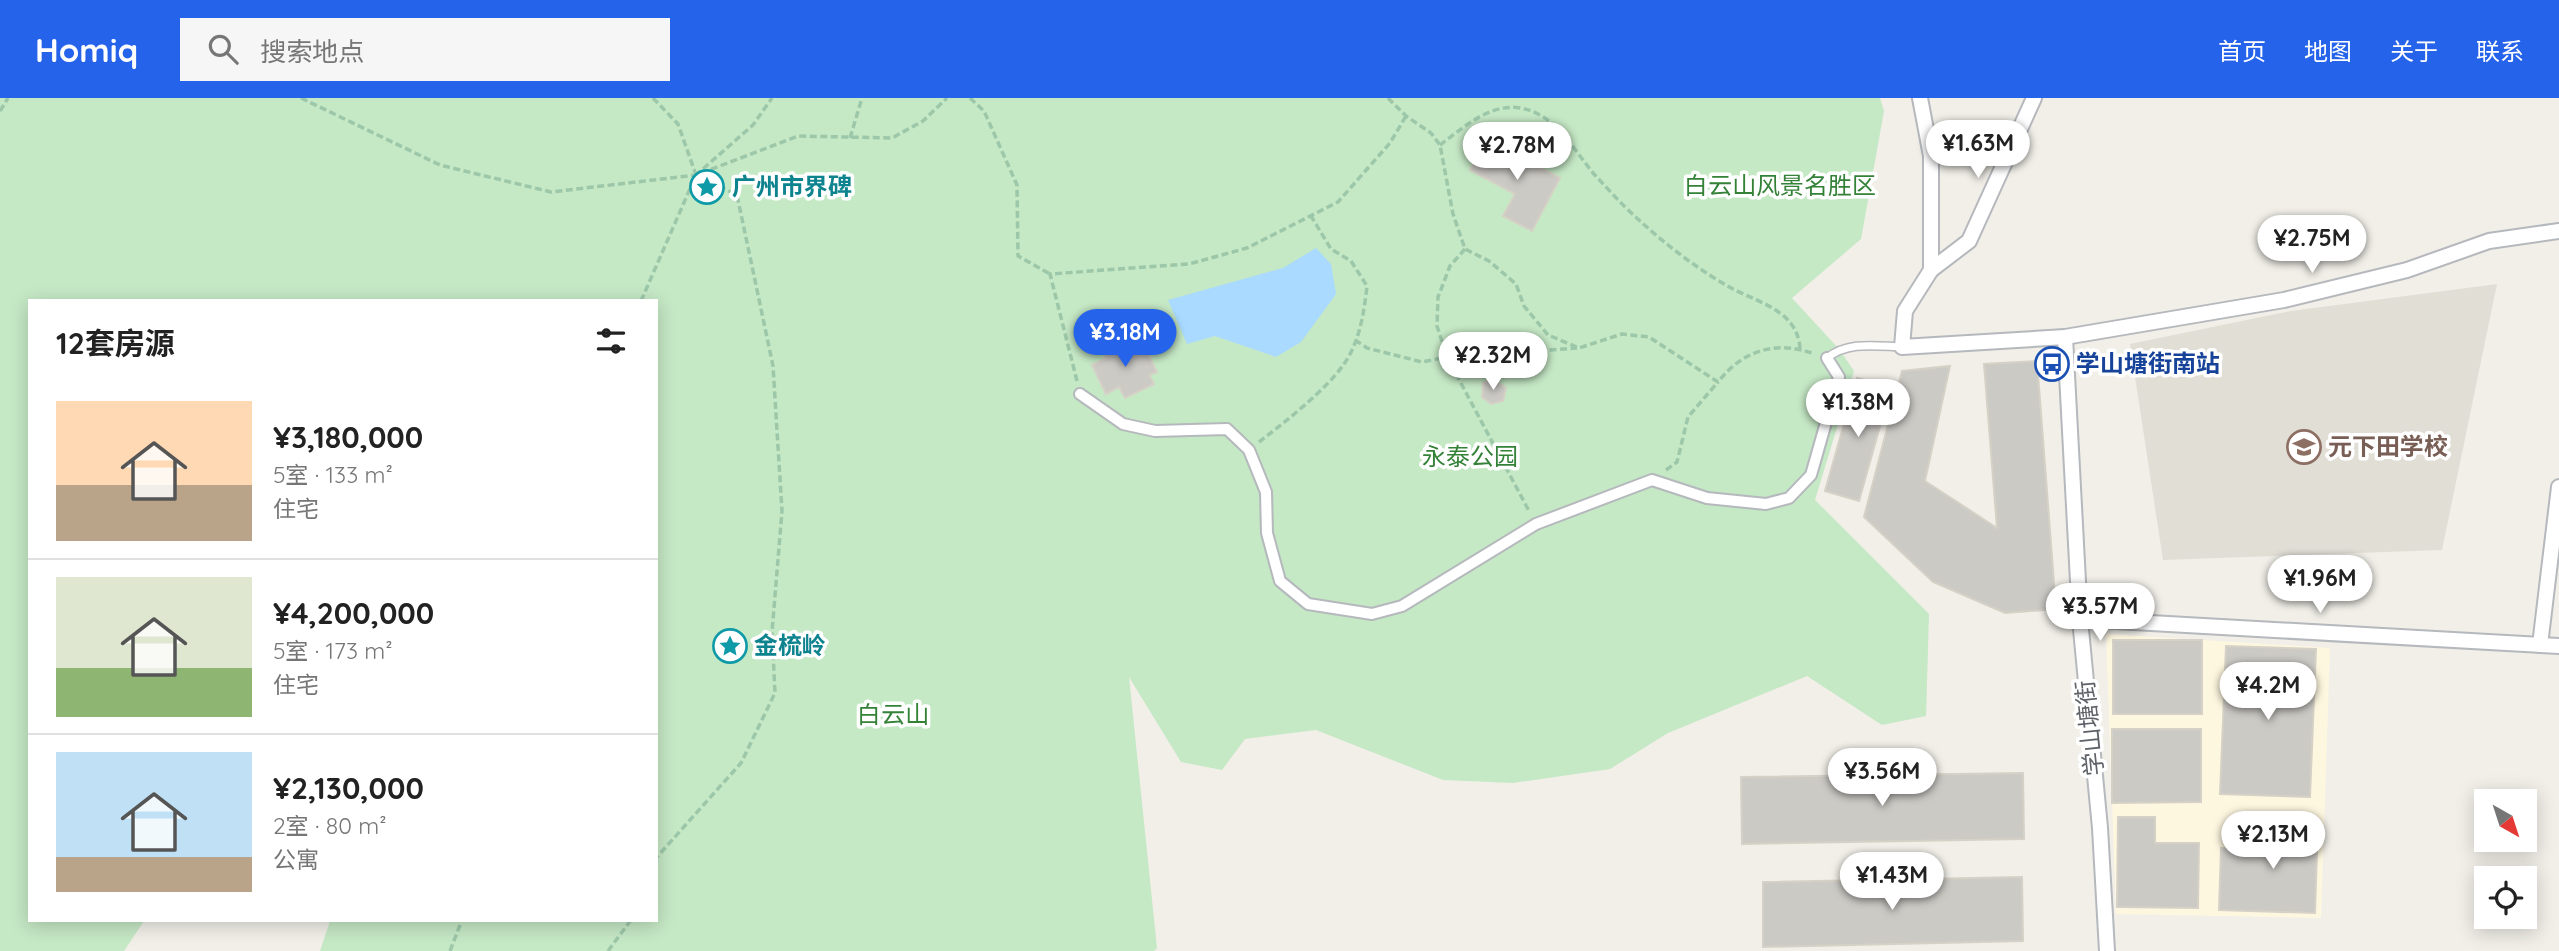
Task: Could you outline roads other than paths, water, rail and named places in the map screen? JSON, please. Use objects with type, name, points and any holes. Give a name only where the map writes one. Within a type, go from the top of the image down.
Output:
[{"type":"street","points":[[1920,98],[1931,156],[1931,270]]},
{"type":"street","points":[[2035,98],[1969,241],[1931,270],[1905,312],[1902,347],[2064,337],[2284,300],[2407,271],[2489,241],[2559,231]]},
{"type":"street","name":"学山塘街","points":[[2064,337],[2080,619],[2100,828],[2107,951]]},
{"type":"street","points":[[1080,394],[1123,424],[1155,430],[1227,429],[1249,450],[1266,492],[1267,533],[1280,581],[1308,604],[1371,614],[1402,606],[1536,524],[1652,480],[1707,498],[1766,504],[1789,498],[1811,475],[1836,389],[1839,377],[1827,358]]},
{"type":"street","points":[[2540,645],[2559,487]]},
{"type":"street","points":[[2080,619],[2559,646]]},
{"type":"lane","points":[[1827,358],[1839,349],[1855,346],[1902,347]]},
{"type":"water","points":[[1316,248],[1331,264],[1336,294],[1301,342],[1276,357],[1215,336],[1187,344],[1168,300],[1283,268]]},
{"type":"place","name":"广州市界碑","points":[[707,187]]},
{"type":"place","name":"学山塘街南站","points":[[2052,364]]},
{"type":"place","name":"元下田学校","points":[[2304,447]]},
{"type":"place","name":"金梳岭","points":[[730,646]]},
{"type":"park label","name":"白云山风景名胜区","points":[[1780,186]]},
{"type":"park label","name":"永泰公园","points":[[1470,457]]},
{"type":"park label","name":"白云山","points":[[893,715]]}]
